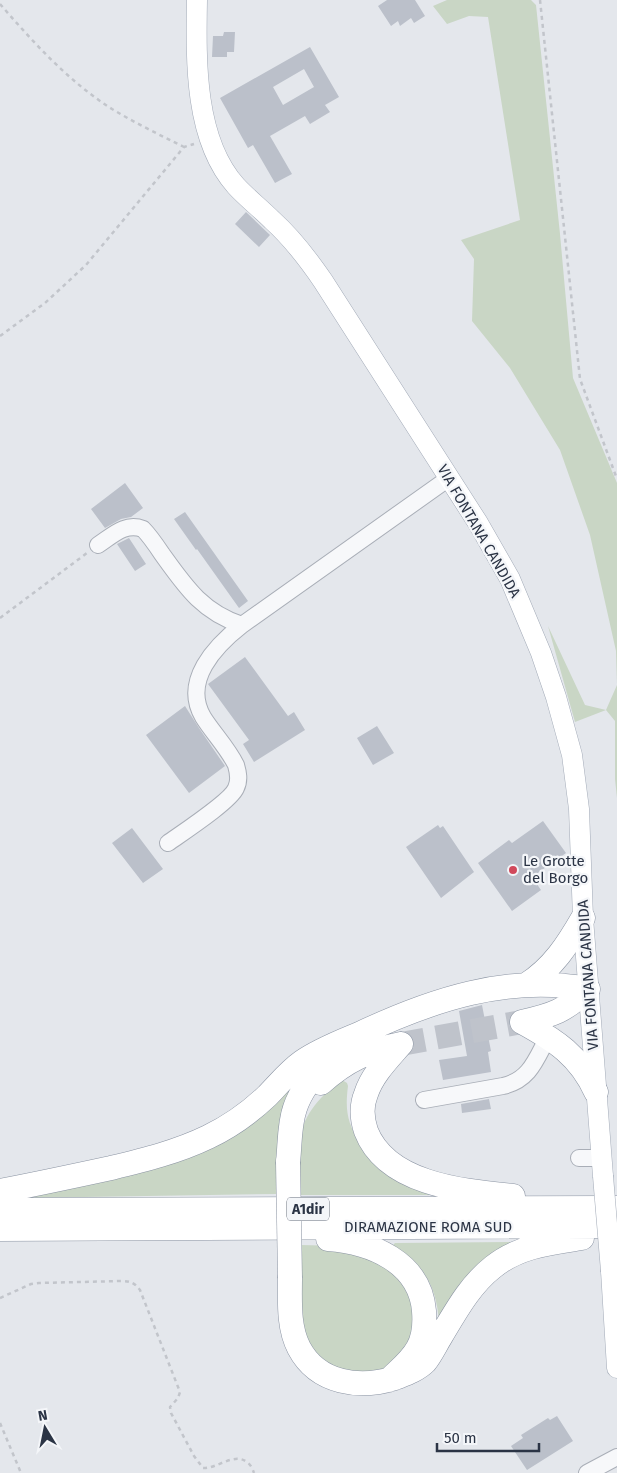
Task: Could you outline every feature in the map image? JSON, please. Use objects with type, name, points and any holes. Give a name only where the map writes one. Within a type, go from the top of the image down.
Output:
[{"type":"highway","points":[[526,984],[550,967],[567,945],[583,918]]},
{"type":"highway","points":[[0,1191],[138,1161],[182,1148],[208,1137],[229,1126],[248,1112],[302,1062],[340,1042],[406,1012],[435,1002],[465,994],[526,984],[556,984],[588,989]]},
{"type":"highway","points":[[588,989],[568,1007],[544,1017],[522,1022],[548,1037],[578,1061],[587,1072],[596,1092]]},
{"type":"highway","points":[[340,1042],[312,1077],[302,1092],[295,1108],[288,1162],[293,1331],[298,1347],[305,1358],[325,1374],[346,1383],[365,1384],[389,1380],[413,1370],[424,1362],[472,1288],[485,1273],[502,1260],[530,1248],[617,1230]]},
{"type":"highway","points":[[295,1108],[346,1062],[370,1052],[401,1044],[368,1086],[362,1109],[365,1127],[374,1145],[396,1166],[422,1179],[461,1189],[512,1196],[617,1202]]},
{"type":"highway","name":"DIRAMAZIONE ROMA SUD","points":[[0,1210],[617,1208]]},
{"type":"highway","name":"DIRAMAZIONE ROMA SUD","points":[[0,1229],[617,1226]]},
{"type":"highway","points":[[56,1229],[324,1238],[356,1242],[379,1251],[400,1264],[412,1276],[421,1293],[424,1313],[423,1333],[419,1347],[407,1363],[389,1380]]},
{"type":"main road","name":"VIA FONTANA CANDIDA","points":[[197,0],[201,98],[209,139],[221,165],[235,185],[288,235],[314,267],[478,523],[510,579],[527,616],[556,696],[572,755],[578,797],[583,918],[617,1368]]},
{"type":"street","points":[[168,843],[230,797],[237,786],[238,772],[236,764],[202,716],[198,705],[196,693],[200,673],[211,654],[228,636],[242,625],[449,478]]},
{"type":"street","points":[[98,545],[124,528],[133,526],[143,529],[186,587],[200,602],[224,619],[242,625]]},
{"type":"street","points":[[424,1100],[516,1082],[529,1071],[548,1037]]},
{"type":"street","points":[[579,1158],[602,1167]]},
{"type":"street","points":[[587,1473],[617,1457]]},
{"type":"path","points":[[540,0],[580,379],[617,479]]},
{"type":"path","points":[[0,4],[33,43],[83,88],[112,109],[184,147]]},
{"type":"path","points":[[0,336],[45,303],[86,265],[184,147],[209,139]]},
{"type":"path","points":[[0,618],[98,545]]},
{"type":"path","points":[[0,1298],[31,1284],[39,1283],[130,1281],[136,1285],[140,1290],[180,1392],[178,1398],[172,1402],[170,1407],[171,1413],[194,1456],[203,1468],[210,1468],[237,1458],[248,1462],[254,1473]]},
{"type":"path","points":[[0,1423],[21,1473]]},
{"type":"green space","points":[[447,0],[531,0],[536,5],[573,378],[617,483],[617,685],[616,651],[590,535],[560,450],[510,368],[472,321],[474,259],[461,240],[520,220],[488,17],[469,16],[447,24],[433,6]]},
{"type":"green space","points":[[548,626],[585,705],[606,710],[575,722]]},
{"type":"green space","points":[[617,685],[617,798],[615,779],[615,721],[606,710]]},
{"type":"green space","points":[[296,1071],[277,1194],[21,1198],[151,1164]]},
{"type":"green space","points":[[342,1080],[348,1086],[348,1116],[352,1129],[360,1143],[435,1195],[300,1195],[299,1144],[305,1121],[321,1098]]},
{"type":"green space","points":[[523,1242],[439,1324],[435,1296],[427,1279],[407,1255],[392,1246],[395,1243]]},
{"type":"green space","points":[[301,1245],[341,1246],[409,1278],[418,1330],[394,1365],[367,1375],[331,1368],[312,1350],[301,1324]]},
{"type":"building","points":[[387,0],[415,0],[425,16],[414,23],[411,18],[400,26],[398,21],[391,26],[378,6]]},
{"type":"building","points":[[224,32],[235,32],[234,52],[227,52],[227,57],[212,57],[213,36],[223,36]]},
{"type":"building","points":[[310,47],[339,97],[325,105],[330,112],[310,124],[305,116],[270,136],[292,174],[275,183],[253,145],[248,148],[220,98]],"holes":[[[304,69],[314,87],[283,105],[273,87]]]},
{"type":"building","points":[[246,212],[270,235],[259,247],[235,224]]},
{"type":"building","points":[[125,483],[143,508],[131,517],[121,519],[105,528],[91,509]]},
{"type":"building","points":[[185,512],[248,601],[239,608],[174,519]]},
{"type":"building","points":[[129,538],[146,564],[135,571],[117,544]]},
{"type":"building","points":[[245,657],[288,716],[294,712],[305,730],[254,762],[243,744],[249,740],[208,684]]},
{"type":"building","points":[[185,706],[225,766],[189,793],[146,735]]},
{"type":"building","points":[[377,726],[394,753],[373,765],[357,738]]},
{"type":"building","name":"Le Grotte del Borgo","points":[[543,821],[566,853],[532,877],[541,890],[512,911],[478,863],[509,840],[512,843]]},
{"type":"building","points":[[438,825],[440,828],[443,826],[474,872],[441,898],[406,847]]},
{"type":"building","points":[[132,828],[163,869],[143,883],[112,843]]},
{"type":"building","points":[[482,1005],[491,1051],[488,1052],[491,1072],[443,1080],[439,1060],[467,1056],[459,1011]]},
{"type":"building","points":[[489,1099],[491,1109],[462,1113],[461,1104]]},
{"type":"building","points":[[557,1416],[573,1441],[527,1470],[511,1446],[523,1438],[521,1435],[548,1418],[550,1420]]},
{"type":"tunnel","points":[[401,1044],[522,1022]]},
{"type":"place","name":"Le Grotte del Borgo","points":[[513,870]]}]
